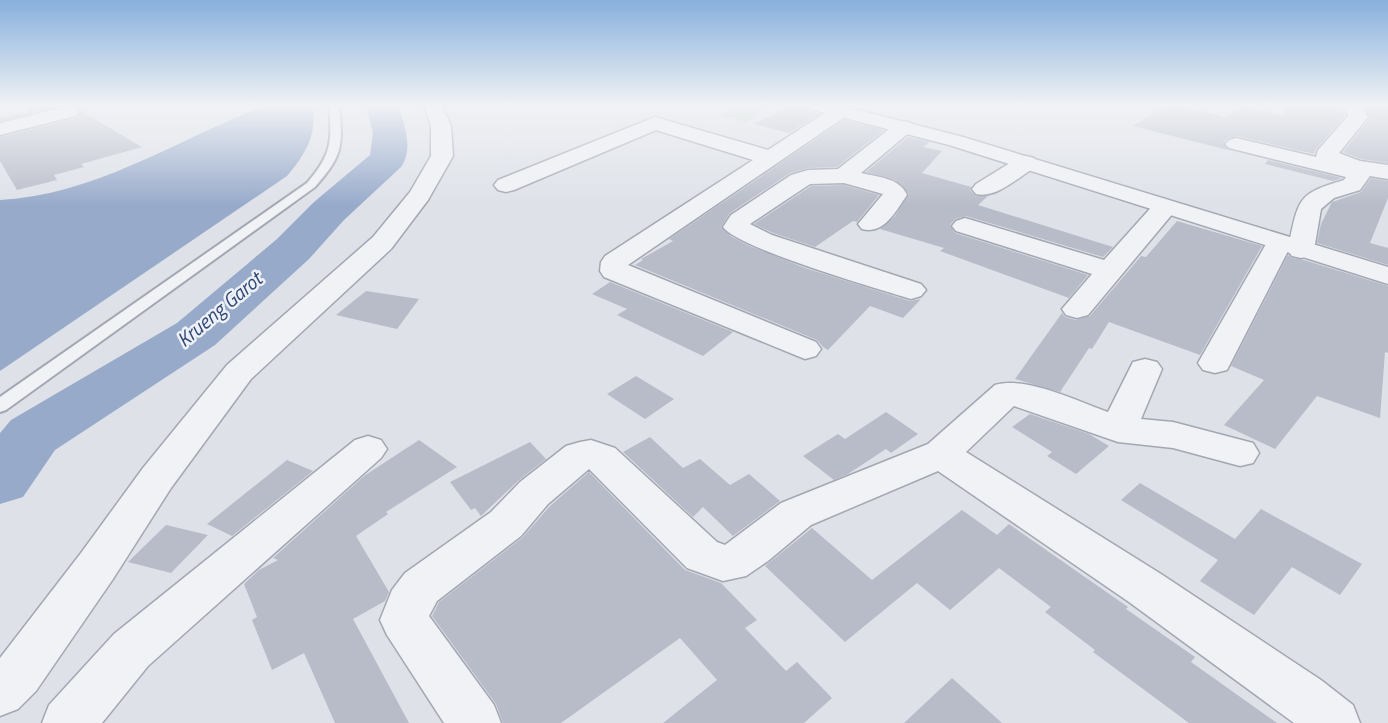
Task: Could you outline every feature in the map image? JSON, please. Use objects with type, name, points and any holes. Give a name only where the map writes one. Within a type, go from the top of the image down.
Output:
[{"type":"street","points":[[0,693],[18,674],[97,566],[157,478],[239,372],[382,243],[420,195],[442,156],[441,139]]},
{"type":"street","points":[[506,185],[617,139]]},
{"type":"street","points":[[707,139],[771,158]]},
{"type":"street","points":[[793,139],[771,158],[615,262],[614,271],[805,349]]},
{"type":"street","points":[[844,176],[890,139]]},
{"type":"street","points":[[944,139],[1388,276]]},
{"type":"street","points":[[1341,139],[1326,157],[1359,171]]},
{"type":"street","points":[[1236,144],[1359,171],[1388,172]]},
{"type":"street","points":[[984,189],[1026,163]]},
{"type":"street","points":[[1215,363],[1290,247],[1309,207],[1326,193],[1352,185],[1359,171]]},
{"type":"street","points":[[736,227],[740,220],[800,180],[808,177],[844,176],[893,190],[894,195],[871,224]]},
{"type":"street","points":[[1077,309],[1165,207]]},
{"type":"street","points":[[689,212],[736,227],[763,241],[910,291]]},
{"type":"street","points":[[965,226],[1110,271]]},
{"type":"street","points":[[1118,429],[1145,369]]},
{"type":"street","points":[[475,723],[405,620],[408,604],[421,586],[506,524],[534,493],[580,456],[591,454],[601,458],[702,555],[715,562],[729,563],[742,558],[796,514],[941,454],[1007,393],[1029,397],[1118,429],[1173,435],[1240,453]]},
{"type":"street","points":[[68,723],[131,651],[368,449]]},
{"type":"street","points":[[941,454],[1145,588],[1303,697],[1334,723]]},
{"type":"lane","points":[[0,406],[311,185],[327,168],[338,147],[337,139]]},
{"type":"water","points":[[189,139],[310,139],[304,152],[287,176],[0,371],[0,200],[36,196],[70,188],[137,163]]},
{"type":"building","points":[[0,139],[128,139],[142,147],[81,164],[84,167],[54,175],[57,180],[17,190],[0,161]]},
{"type":"building","points":[[816,139],[873,139],[837,167],[808,168],[790,173],[730,213],[721,227],[732,237],[752,247],[805,268],[910,301],[921,299],[903,318],[870,306],[828,350],[817,340],[635,265],[643,260],[641,259],[673,241],[669,239]]},
{"type":"building","points":[[906,139],[930,142],[923,147],[942,151],[922,173],[971,187],[970,190],[976,196],[988,196],[978,205],[1113,247],[1103,257],[966,216],[955,219],[950,225],[955,233],[1088,275],[1069,298],[940,251],[944,248],[880,229],[895,216],[909,194],[895,180],[866,172]]},
{"type":"building","points":[[1183,139],[1227,139],[1223,142],[1228,150]]},
{"type":"building","points":[[1249,139],[1325,139],[1314,154]]},
{"type":"building","points":[[1354,139],[1388,139],[1388,163],[1361,159],[1343,152]]},
{"type":"building","points":[[1268,160],[1342,178],[1333,181],[1265,164]]},
{"type":"building","points":[[1371,178],[1388,181],[1388,198],[1370,243],[1388,248],[1388,265],[1317,243],[1321,224],[1332,202],[1361,192]]},
{"type":"building","points":[[844,185],[879,195],[857,222],[853,221],[815,247],[754,224],[811,186]]},
{"type":"building","points":[[1177,221],[1262,246],[1200,355],[1109,322],[1060,392],[1015,379],[1062,313],[1065,317],[1076,320],[1090,316],[1141,256],[1146,257]]},
{"type":"building","points":[[1288,255],[1388,286],[1388,353],[1385,352],[1380,418],[1317,396],[1275,449],[1224,425],[1264,380],[1231,366]]},
{"type":"building","points":[[610,282],[733,332],[703,356],[617,315],[627,309],[592,294]]},
{"type":"building","points":[[366,291],[419,299],[397,329],[336,315]]},
{"type":"building","points":[[636,376],[674,399],[645,419],[607,394]]},
{"type":"building","points":[[886,412],[918,434],[891,453],[886,449],[848,474],[834,480],[803,456],[838,434],[845,439]]},
{"type":"building","points":[[1030,414],[1089,434],[1109,446],[1076,474],[1047,456],[1052,452],[1012,427]]},
{"type":"building","points":[[650,437],[683,468],[700,459],[730,485],[749,474],[780,501],[733,536],[703,507],[693,517],[623,452]]},
{"type":"building","points":[[419,440],[457,467],[386,512],[388,514],[356,536],[389,592],[385,601],[353,619],[409,723],[335,723],[304,653],[272,670],[252,620],[257,617],[244,584],[259,570],[278,560],[273,558],[364,476]]},
{"type":"building","points":[[530,442],[546,459],[519,480],[481,516],[475,508],[471,510],[450,482]]},
{"type":"building","points":[[287,460],[313,471],[232,536],[207,524]]},
{"type":"building","points":[[589,472],[685,570],[721,583],[757,620],[745,628],[786,671],[797,662],[832,698],[804,723],[663,723],[717,680],[680,638],[561,723],[503,723],[496,704],[432,616],[439,602],[522,538],[550,506]]},
{"type":"building","points":[[1140,483],[1235,539],[1261,509],[1362,564],[1340,595],[1292,567],[1254,615],[1200,581],[1218,560],[1121,500]]},
{"type":"building","points":[[962,510],[997,535],[1009,524],[1128,607],[1126,609],[1195,657],[1191,662],[1277,723],[1189,723],[1093,652],[1095,650],[1045,612],[1051,607],[999,568],[950,610],[917,583],[845,642],[765,566],[812,528],[872,580]]},
{"type":"building","points":[[166,525],[208,535],[171,573],[128,562]]},
{"type":"building","points":[[952,678],[1002,723],[904,723]]},
{"type":"waterway","name":"Krueng Garot","points":[[0,480],[33,435],[196,334],[293,249],[329,211],[388,159],[390,139]]}]
